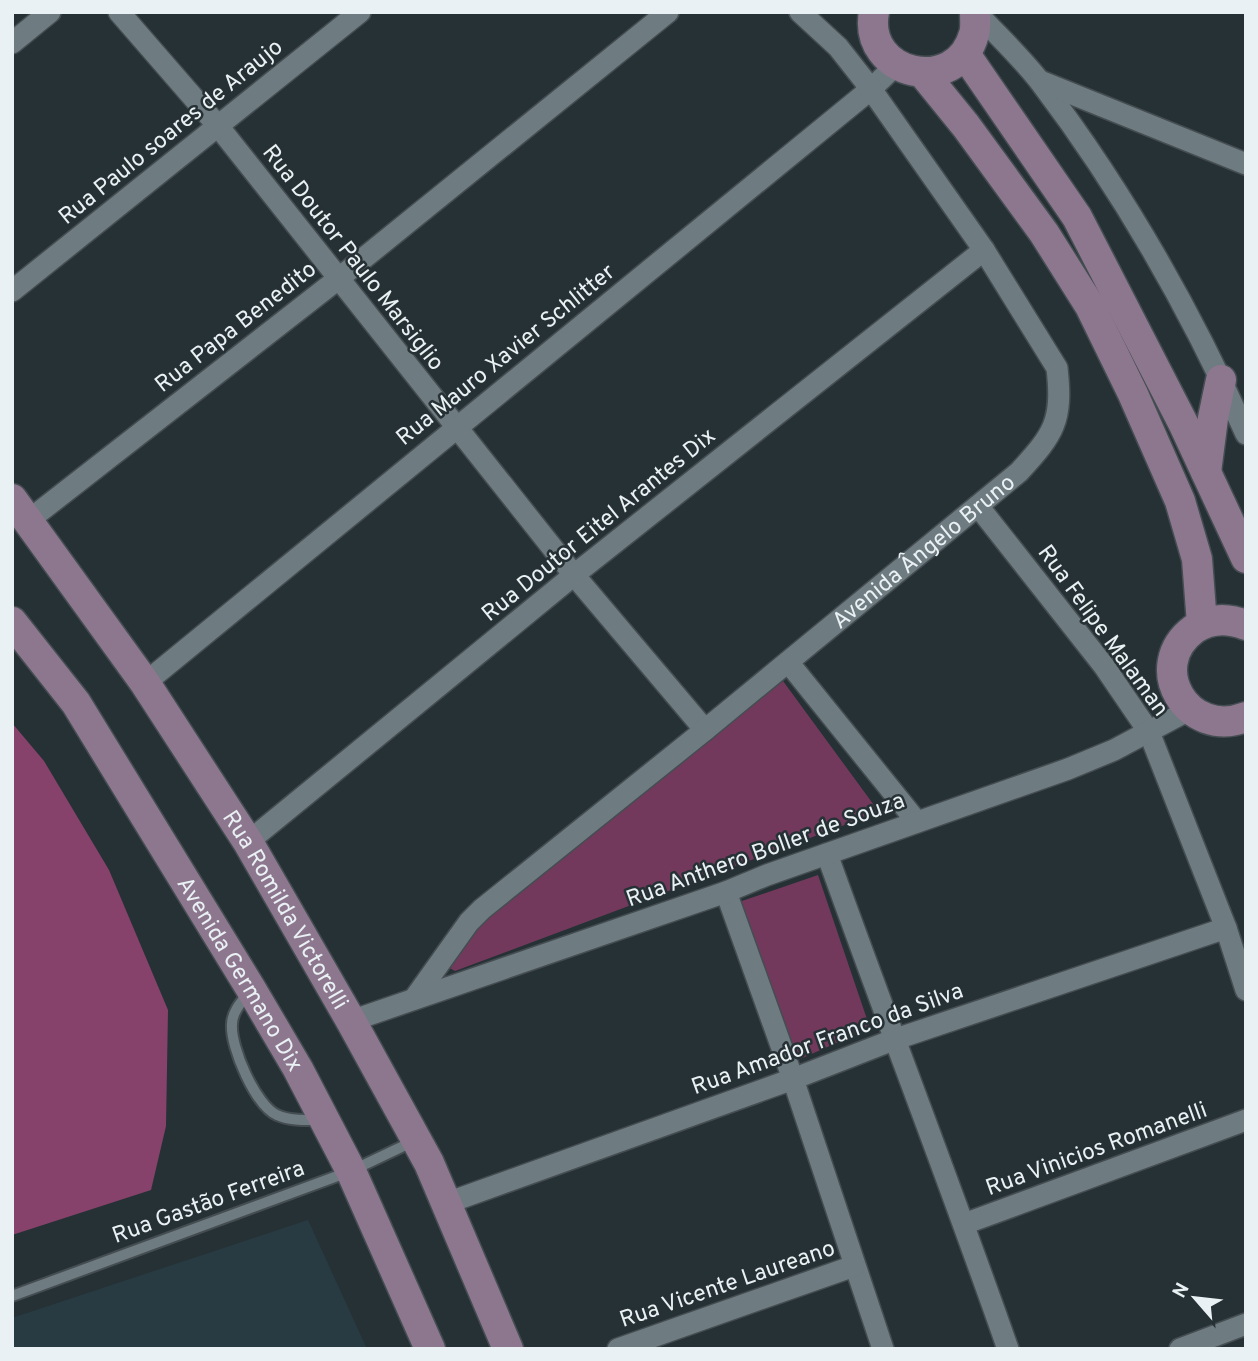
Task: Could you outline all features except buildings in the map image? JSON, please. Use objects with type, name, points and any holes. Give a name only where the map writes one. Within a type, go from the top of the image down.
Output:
[{"type":"street","points":[[12,43],[50,12]]},
{"type":"street","name":"Rua Doutor Paulo Marsiglio","points":[[119,12],[218,126],[574,575],[705,730]]},
{"type":"street","name":"Rua Paulo soares de Araujo","points":[[12,291],[360,12]]},
{"type":"street","name":"Rua Papa Benedito","points":[[21,509],[338,279],[668,12]]},
{"type":"street","name":"Avenida Ângelo Bruno","points":[[414,999],[482,909],[1019,472],[1052,432],[1058,414],[1056,368],[984,250],[871,89],[838,47],[800,12]]},
{"type":"street","points":[[910,69],[938,71],[965,54],[974,34],[975,12]]},
{"type":"street","points":[[975,12],[1040,81],[1097,164],[1149,246],[1222,380],[1246,434]]},
{"type":"street","points":[[872,14],[873,31],[885,56],[910,69],[966,126],[1044,233],[1090,306],[1133,394],[1180,501],[1197,559],[1202,624]]},
{"type":"street","points":[[965,54],[1077,217],[1135,326],[1246,558]]},
{"type":"street","name":"Rua Mauro Xavier Schlitter","points":[[145,683],[871,89],[910,69]]},
{"type":"street","points":[[1040,81],[1246,164]]},
{"type":"street","name":"Rua Doutor Eitel Arantes Dix","points":[[248,842],[574,575],[984,250]]},
{"type":"street","points":[[1206,472],[1213,418],[1222,380]]},
{"type":"street","name":"Rua Felipe Malaman","points":[[978,506],[1104,666],[1149,732],[1226,928],[1246,990]]},
{"type":"street","name":"Rua Romilda Victorelli","points":[[21,509],[145,683],[248,842],[416,1140],[508,1349]]},
{"type":"street","points":[[1246,625],[1235,620],[1202,624],[1188,634],[1177,648],[1172,664],[1173,682],[1179,698],[1189,710],[1202,719],[1218,723],[1234,722],[1246,717]]},
{"type":"street","name":"Avenida Germano Dix","points":[[12,622],[76,703],[251,989],[325,1119],[351,1171],[430,1349]]},
{"type":"street","points":[[788,662],[917,822]]},
{"type":"street","name":"Rua Anthero Boller de Souza","points":[[351,1021],[726,892],[1068,769],[1114,750],[1189,710]]},
{"type":"street","points":[[827,854],[1008,1349]]},
{"type":"street","points":[[726,892],[793,1079],[883,1349]]},
{"type":"street","name":"Rua Amador Franco da Silva","points":[[446,1203],[793,1079],[893,1040],[1226,928]]},
{"type":"street","name":"Rua Vinicios Romanelli","points":[[964,1224],[1246,1121]]},
{"type":"street","name":"Rua Vicente Laureano","points":[[618,1349],[854,1266]]},
{"type":"street","points":[[1180,1349],[1246,1324]]},
{"type":"lane","points":[[251,989],[236,1010],[232,1032],[238,1054],[258,1096],[268,1110],[278,1115],[301,1121],[325,1119]]},
{"type":"lane","name":"Rua Gastão Ferreira","points":[[12,1296],[351,1171],[416,1140]]},
{"type":"shaded area","points":[[783,681],[879,812],[455,971],[440,963],[514,883]]},
{"type":"shaded area","points":[[12,723],[44,761],[109,870],[168,1010],[166,1126],[151,1190],[12,1235]]},
{"type":"shaded area","points":[[818,875],[870,1028],[798,1060],[739,902]]},
{"type":"shaded area","points":[[308,1220],[367,1349],[12,1349],[12,1318]]}]
